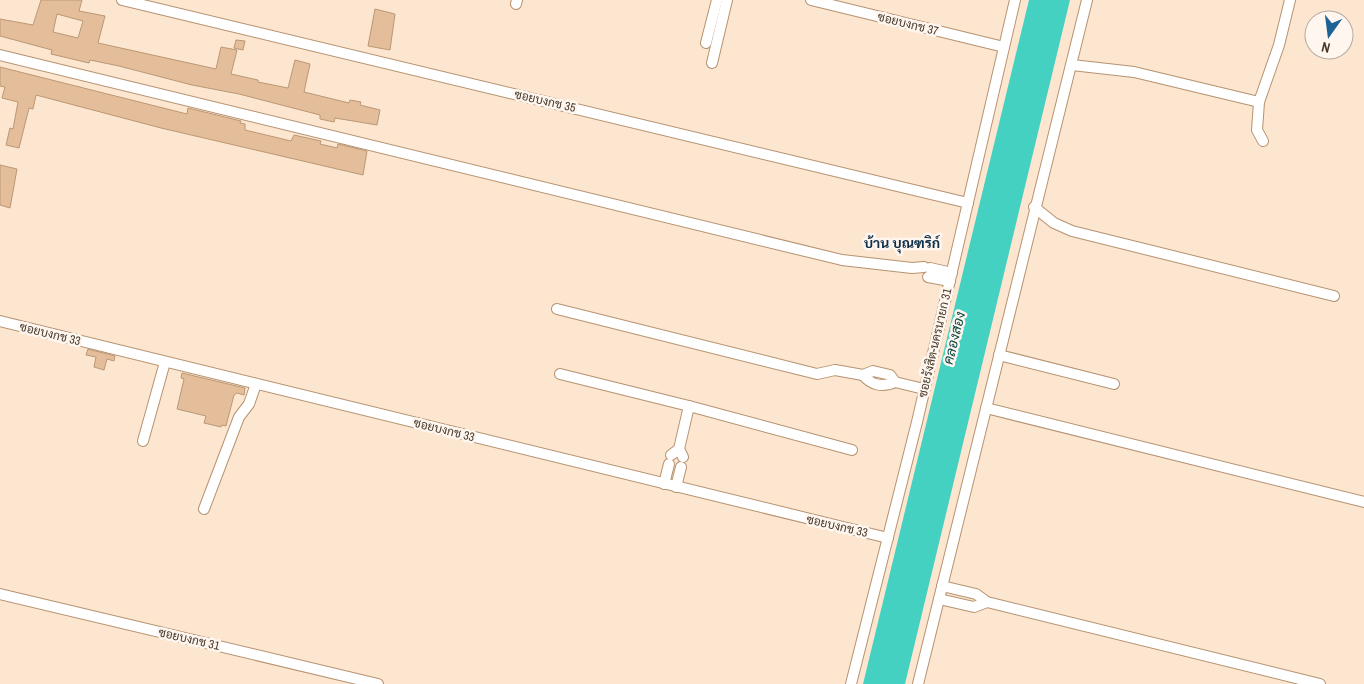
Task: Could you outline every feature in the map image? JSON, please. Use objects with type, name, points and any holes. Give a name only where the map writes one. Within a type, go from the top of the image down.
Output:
[{"type":"street","name":"ซอยบงกช 35","points":[[122,0],[968,203]]},
{"type":"street","points":[[706,43],[717,0]]},
{"type":"street","points":[[712,64],[727,0]]},
{"type":"street","name":"ซอยบงกช 37","points":[[811,0],[1004,47]]},
{"type":"street","name":"ซอยรังสิต-นครนายก 31","points":[[851,684],[951,277],[1015,0]]},
{"type":"street","points":[[918,684],[1034,207],[1072,65],[1087,0]]},
{"type":"street","points":[[1263,141],[1257,130],[1260,102],[1290,0]]},
{"type":"street","points":[[0,55],[842,260],[912,268],[951,277]]},
{"type":"street","points":[[1072,65],[1134,72],[1260,102]]},
{"type":"street","points":[[1034,207],[1054,223],[1072,231],[1334,296]]},
{"type":"street","points":[[557,309],[817,374],[835,370],[863,374],[873,371],[890,375],[896,382],[924,389]]},
{"type":"street","name":"ซอยบงกช 33","points":[[0,321],[888,538]]},
{"type":"street","points":[[999,355],[1114,384]]},
{"type":"street","points":[[143,441],[165,362]]},
{"type":"street","points":[[560,374],[689,406],[852,450]]},
{"type":"street","points":[[204,509],[238,417],[249,404],[256,384]]},
{"type":"street","points":[[676,487],[677,458],[689,406]]},
{"type":"street","points":[[986,408],[1364,502]]},
{"type":"street","points":[[664,484],[677,458]]},
{"type":"street","points":[[942,586],[976,594],[987,602],[1320,684]]},
{"type":"street","name":"ซอยบงกช 31","points":[[0,594],[378,684]]},
{"type":"street","points":[[939,599],[974,607],[987,602]]},
{"type":"water","name":"คลองสอง","points":[[1029,0],[1070,0],[905,684],[863,684]]},
{"type":"building","points":[[41,0],[82,0],[79,11],[105,16],[98,43],[216,69],[221,47],[237,50],[231,74],[288,88],[295,60],[310,64],[304,92],[349,103],[350,100],[361,102],[360,105],[380,110],[377,125],[335,118],[334,122],[320,119],[320,115],[239,94],[192,85],[119,66],[90,60],[89,63],[51,54],[52,50],[0,36],[0,19],[33,25]],"holes":[[[57,14],[83,21],[78,38],[53,32]]]},
{"type":"building","points":[[375,9],[395,14],[390,50],[368,46]]},
{"type":"building","points":[[236,40],[245,41],[243,50],[234,48]]},
{"type":"building","points":[[0,67],[187,114],[188,108],[241,121],[240,123],[245,124],[245,130],[291,141],[294,135],[321,141],[320,144],[337,148],[338,144],[367,151],[363,175],[161,128],[36,95],[33,109],[29,108],[19,148],[6,145],[10,128],[13,129],[18,102],[2,98],[5,87],[0,86]]},
{"type":"building","points":[[0,165],[17,169],[10,208],[0,205]]},
{"type":"building","points":[[88,349],[115,356],[114,361],[107,359],[104,370],[94,367],[96,357],[86,355]]},
{"type":"building","points":[[182,373],[245,388],[244,395],[237,393],[234,395],[226,426],[222,425],[221,427],[204,423],[206,416],[177,409],[184,379],[181,378]]},
{"type":"district","name":"บ้าน บุณฑริก์","points":[[902,243]]}]
